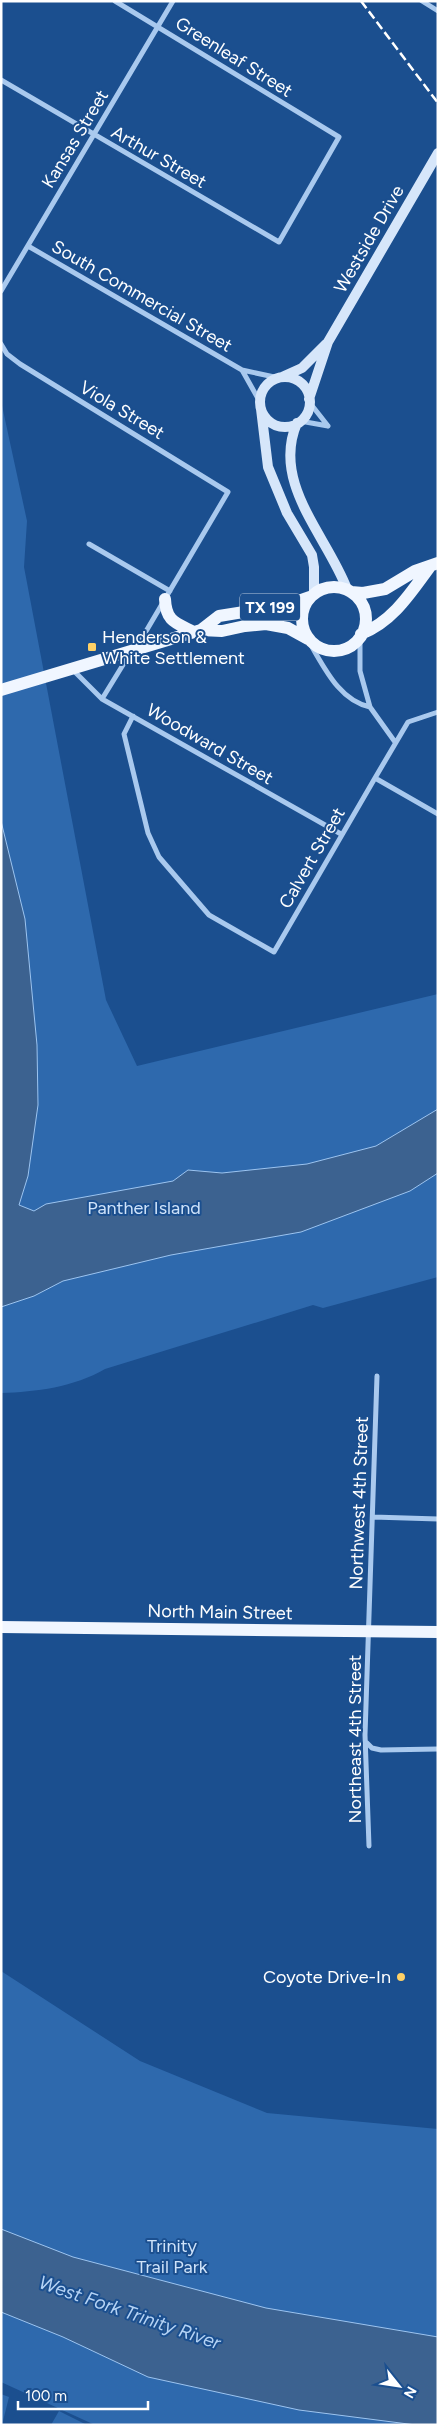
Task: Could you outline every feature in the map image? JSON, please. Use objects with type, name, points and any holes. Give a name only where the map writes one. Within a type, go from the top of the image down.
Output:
[{"type":"main road","name":"Westside Drive","points":[[310,401],[328,342],[438,153]]},
{"type":"main road","name":"Westside Drive","points":[[281,377],[302,368],[328,342]]},
{"type":"main road","points":[[281,377],[295,379],[302,383],[306,388],[310,401],[308,410],[299,422],[290,441],[289,456],[293,482],[349,591],[359,599],[365,613],[366,622],[361,635],[352,645],[332,651],[321,648],[310,641],[302,623],[303,612],[312,596],[315,576],[312,555],[287,513],[268,467],[261,405],[265,387],[281,377]]},
{"type":"main road","points":[[261,405],[269,421],[276,425],[284,426],[299,422]]},
{"type":"main road","points":[[312,596],[332,587],[363,593],[384,589],[415,572],[433,566]]},
{"type":"main road","points":[[361,635],[375,628],[391,615],[433,566]]},
{"type":"main road","points":[[167,595],[166,610],[170,618],[198,631]]},
{"type":"main road","name":"TX 199","points":[[198,631],[219,616],[284,605],[312,596]]},
{"type":"main road","name":"TX 199","points":[[1,690],[198,631],[222,631],[266,624],[288,628],[310,641]]},
{"type":"main road","name":"North Main Street","points":[[1,1627],[438,1632]]},
{"type":"street","name":"Greenleaf Street","points":[[115,1],[339,137],[279,242]]},
{"type":"street","name":"Kansas Street","points":[[1,291],[173,1]]},
{"type":"street","points":[[422,1],[438,11]]},
{"type":"street","name":"Arthur Street","points":[[1,80],[279,242]]},
{"type":"street","name":"South Commercial Street","points":[[28,246],[242,370],[281,377]]},
{"type":"street","name":"Viola Street","points":[[3,347],[20,364],[228,492],[167,595]]},
{"type":"street","name":"South Commercial Street","points":[[242,370],[261,405]]},
{"type":"street","points":[[299,422],[328,426],[310,401]]},
{"type":"street","points":[[89,544],[167,595],[145,634],[132,650],[102,699]]},
{"type":"street","points":[[361,635],[360,671],[370,707],[396,742]]},
{"type":"street","points":[[310,641],[312,648],[334,682],[359,705],[370,707]]},
{"type":"street","name":"Woodward Street","points":[[73,670],[102,699],[341,834]]},
{"type":"street","name":"Calvert Street","points":[[133,716],[124,734],[148,833],[159,857],[209,915],[274,952],[341,834],[408,722],[438,712]]},
{"type":"street","points":[[375,778],[438,814]]},
{"type":"street","name":"Northwest 4th Street","points":[[370,1631],[377,1376]]},
{"type":"street","points":[[373,1517],[438,1519]]},
{"type":"street","name":"Northeast 4th Street","points":[[369,1846],[367,1743],[365,1735],[370,1631]]},
{"type":"street","points":[[367,1743],[372,1748],[381,1750],[438,1749]]},
{"type":"green space","name":"Panther Island","points":[[1,401],[27,521],[24,567],[106,1000],[137,1066],[438,994],[438,1277],[323,1308],[313,1305],[105,1369],[68,1384],[41,1390],[1,1393]]},
{"type":"green space","name":"Trinity Trail Park","points":[[1,1971],[140,2061],[267,2113],[438,2129],[438,2425],[95,2425],[1,2382]]},
{"type":"green space","points":[[1,2394],[9,2397],[2,2425],[1,2425]]},
{"type":"green space","points":[[59,2411],[87,2425],[51,2425]]},
{"type":"water","points":[[1,821],[25,919],[37,1045],[38,1105],[28,1176],[19,1205],[34,1211],[46,1204],[173,1181],[188,1170],[222,1173],[307,1164],[376,1146],[438,1109],[438,1173],[410,1191],[301,1232],[171,1255],[63,1281],[34,1296],[1,1307]]},
{"type":"water","name":"West Fork Trinity River","points":[[1,2229],[73,2257],[266,2308],[438,2337],[438,2425],[416,2425],[299,2410],[148,2377],[63,2337],[1,2312]]},
{"type":"railway","points":[[361,1],[438,103]]},
{"type":"place","name":"Henderson & White Settlement","points":[[92,647]]},
{"type":"place","name":"Coyote Drive-In","points":[[401,1977]]}]
